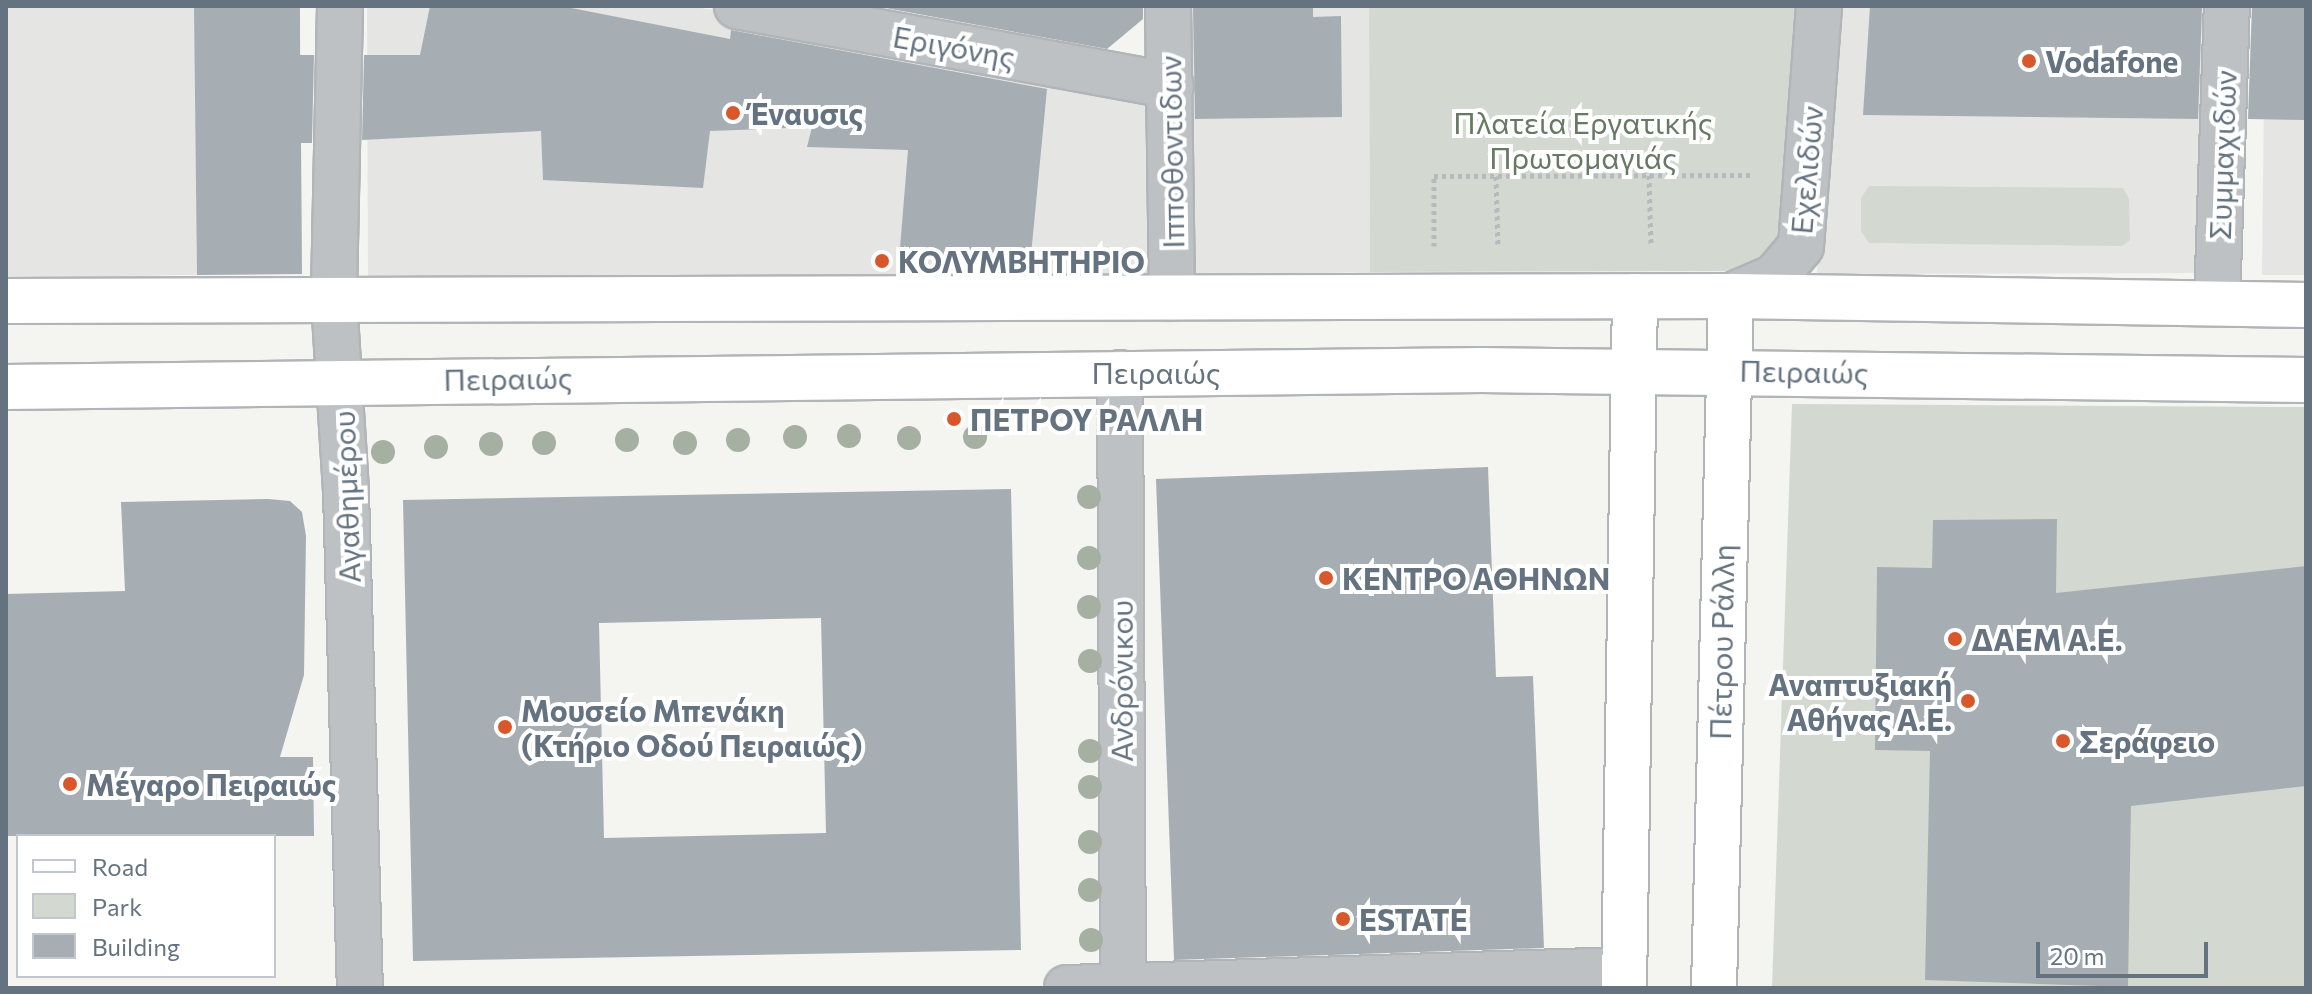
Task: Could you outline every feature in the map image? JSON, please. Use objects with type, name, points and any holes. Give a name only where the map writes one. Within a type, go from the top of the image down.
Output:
[{"type":"main road","points":[[1624,979],[1635,296]]},
{"type":"main road","points":[[6,301],[1731,296],[2306,305]]},
{"type":"main road","name":"Πέτρου Ράλλη","points":[[1714,988],[1731,296]]},
{"type":"main road","name":"Πειραιώς","points":[[6,387],[341,381],[1632,370],[2306,380]]},
{"type":"street","name":"Αγαθημέρου","points":[[340,6],[334,300],[341,381],[360,988]]},
{"type":"street","name":"Εριγόνης","points":[[737,6],[1171,86]]},
{"type":"street","name":"Ιπποθοντιδων","points":[[1168,6],[1172,298]]},
{"type":"street","name":"Εχελιδών","points":[[1731,296],[1775,277],[1801,246],[1819,6]]},
{"type":"street","name":"Συμμαχιδών","points":[[2217,303],[2227,6]]},
{"type":"street","name":"Ανδρόνικου","points":[[1120,373],[1123,987]]},
{"type":"street","points":[[1067,988],[1624,979]]},
{"type":"path","points":[[1434,248],[1434,176],[1767,174]]},
{"type":"path","points":[[1649,175],[1651,247]]},
{"type":"path","points":[[1496,176],[1498,248]]},
{"type":"shaded area","points":[[6,6],[300,6],[302,273],[6,278]]},
{"type":"shaded area","points":[[367,6],[690,6],[1154,88],[1154,275],[368,284]]},
{"type":"shaded area","points":[[1174,6],[1369,6],[1370,272],[1180,276]]},
{"type":"shaded area","points":[[1835,6],[2229,6],[2223,273],[1817,274]]},
{"type":"shaded area","points":[[2265,6],[2306,6],[2306,275],[2262,275]]},
{"type":"green space","name":"Πλατεία Εργατικής Πρωτομαγιάς","points":[[1369,6],[1798,6],[1777,271],[1370,272]]},
{"type":"green space","points":[[1869,186],[2123,188],[2129,199],[2130,240],[2122,246],[1869,243],[1861,231],[1861,198]]},
{"type":"green space","name":"Σεράφειο","points":[[1792,404],[2306,407],[2306,988],[1772,988]]},
{"type":"building","points":[[194,6],[300,6],[300,55],[314,55],[312,143],[301,143],[302,274],[197,275]]},
{"type":"building","points":[[430,6],[561,6],[730,39],[731,30],[1047,89],[1031,255],[899,260],[908,150],[807,147],[812,127],[710,131],[703,188],[543,180],[541,131],[362,140],[364,55],[420,55]]},
{"type":"building","points":[[875,6],[1143,6],[1143,19],[1107,49]]},
{"type":"building","points":[[1193,6],[1313,6],[1313,17],[1341,16],[1342,117],[1195,119]]},
{"type":"building","name":"Vodafone","points":[[1870,6],[2202,6],[2198,119],[1863,115]]},
{"type":"building","points":[[2252,6],[2306,6],[2306,120],[2248,119]]},
{"type":"building","points":[[1488,467],[1496,677],[1533,676],[1544,948],[1174,960],[1156,479]]},
{"type":"building","name":"Μουσείο Μπενάκη (Κτήριο Οδού Πειραιώς)","points":[[1011,489],[1021,950],[413,961],[403,500]],"holes":[[[821,618],[826,833],[604,838],[599,623]]]},
{"type":"building","points":[[268,499],[290,501],[302,512],[306,536],[304,675],[280,757],[313,757],[314,836],[6,836],[6,594],[125,591],[121,502]]},
{"type":"building","points":[[2057,519],[2056,593],[2306,566],[2306,786],[2131,806],[2128,987],[1925,980],[1930,751],[1875,750],[1877,567],[1932,568],[1933,520]]},
{"type":"place","name":"Vodafone","points":[[2029,61]]},
{"type":"place","name":"Έναυσις","points":[[733,113]]},
{"type":"place","name":"ΚΟΛΥΜΒΗΤΗΡΙΟ","points":[[882,261]]},
{"type":"place","name":"ΠΕΤΡΟΥ ΡΑΛΛΗ","points":[[954,419]]},
{"type":"place","name":"ΚΕΝΤΡΟ ΑΘΗΝΩΝ","points":[[1326,578]]},
{"type":"place","name":"ΔΑΕΜ A.E.","points":[[1955,639]]},
{"type":"place","name":"Αναπτυξιακή Αθήνας Α.Ε.","points":[[1968,701]]},
{"type":"place","name":"Μουσείο Μπενάκη (Κτήριο Οδού Πειραιώς)","points":[[505,727]]},
{"type":"place","name":"Σεράφειο","points":[[2063,741]]},
{"type":"place","name":"Μέγαρο Πειραιώς","points":[[70,784]]},
{"type":"place","name":"ESTATE","points":[[1343,919]]}]
